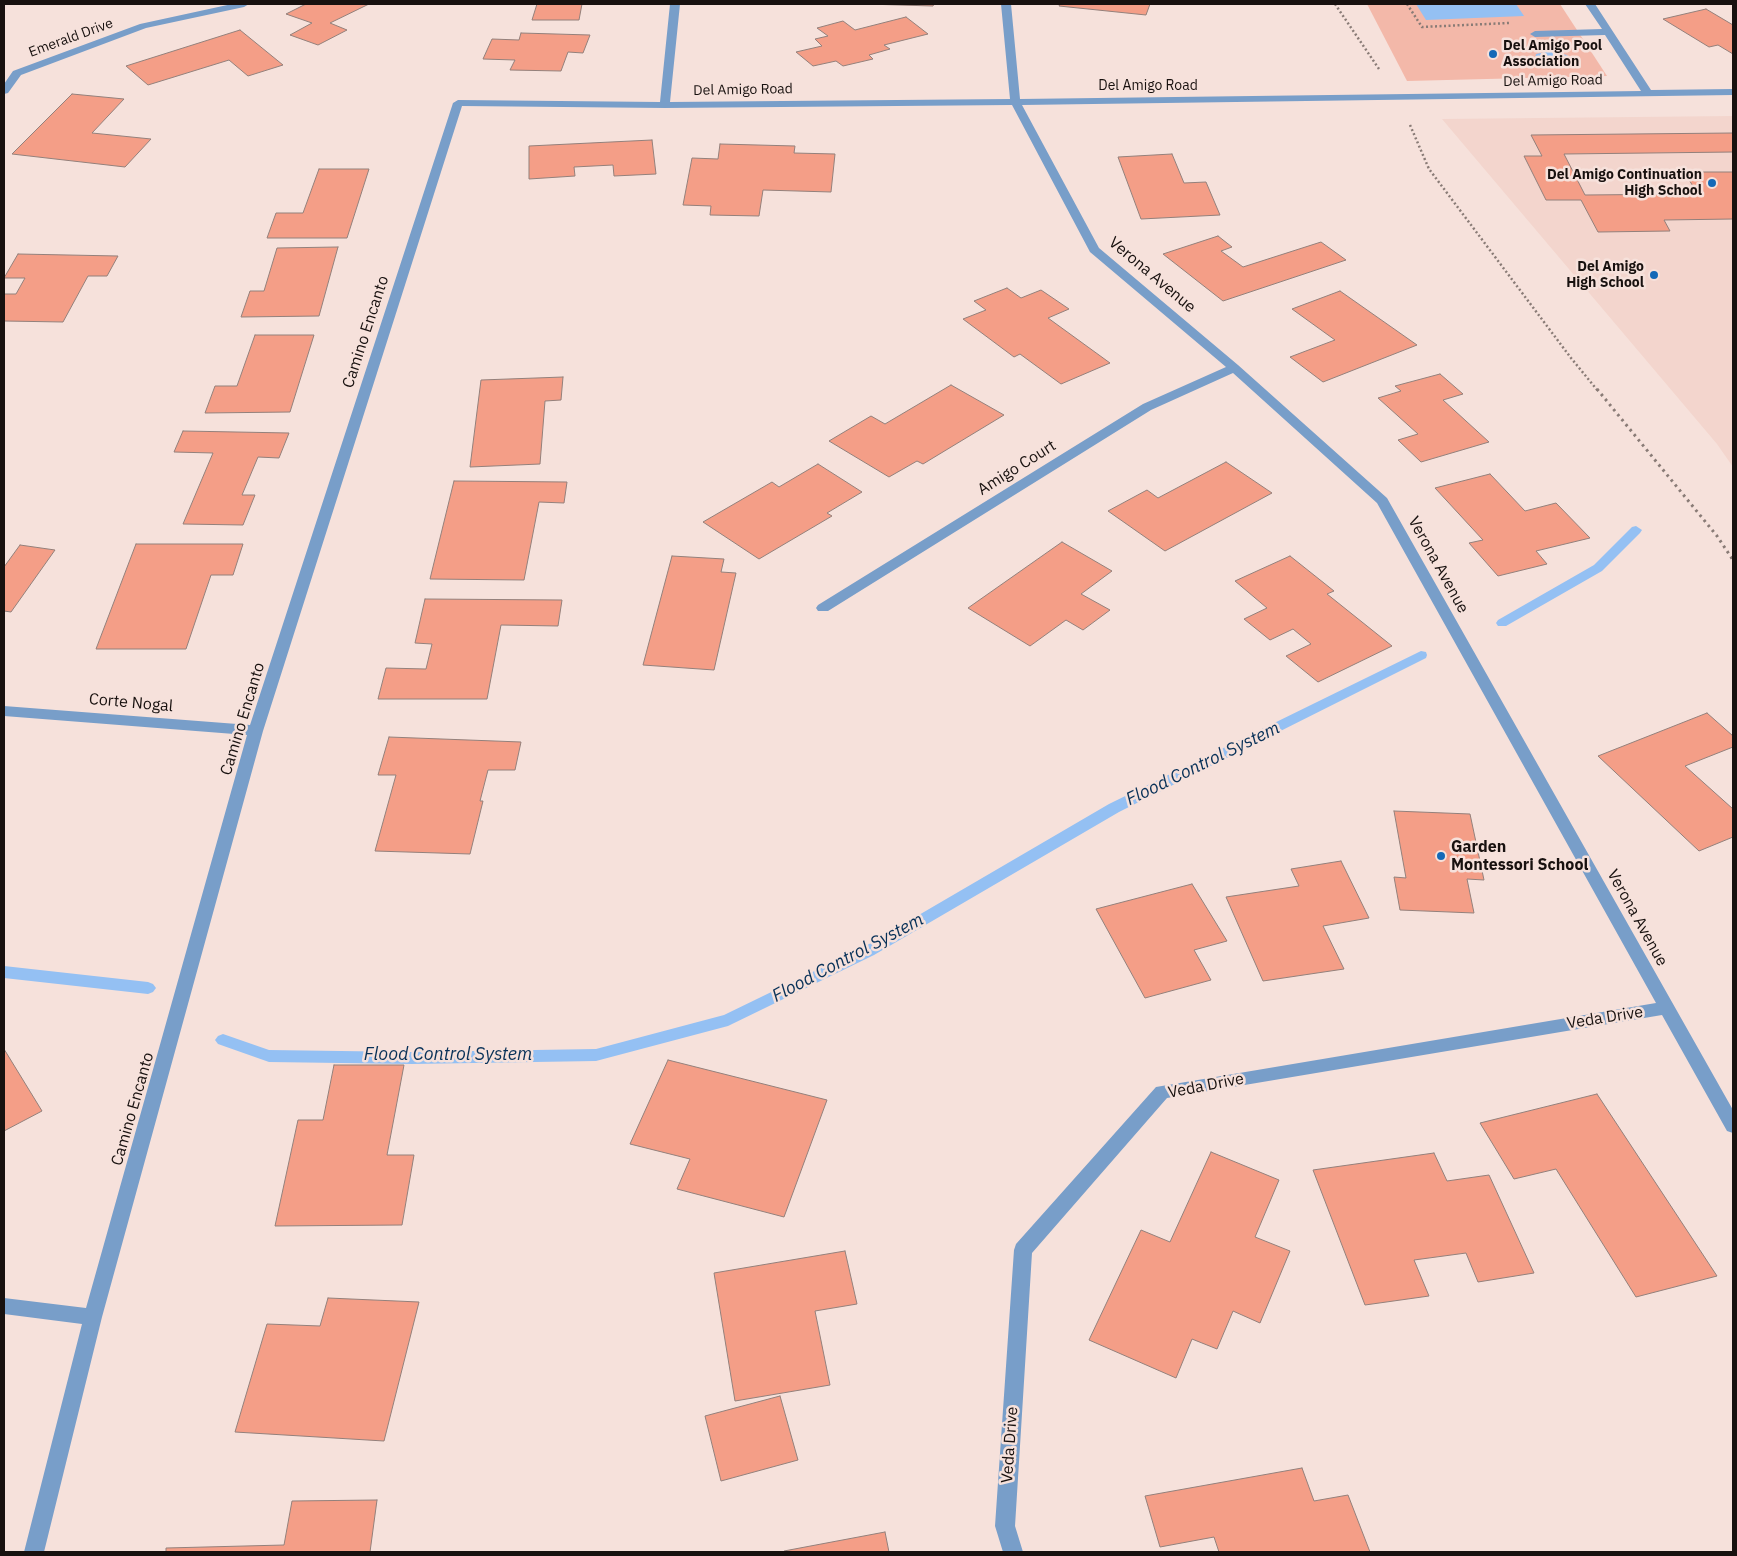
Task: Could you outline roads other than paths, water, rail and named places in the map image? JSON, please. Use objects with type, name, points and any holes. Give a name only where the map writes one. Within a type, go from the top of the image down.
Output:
[{"type":"street","name":"Emerald Drive","points":[[4,91],[17,73],[143,26],[244,4]]},
{"type":"street","points":[[665,105],[675,4]]},
{"type":"street","points":[[1006,4],[1016,101]]},
{"type":"street","points":[[1590,4],[1648,93]]},
{"type":"street","points":[[1535,34],[1608,32]]},
{"type":"street","points":[[4,70],[17,73]]},
{"type":"street","name":"Del Amigo Road","points":[[665,105],[1399,98],[1733,92]]},
{"type":"street","name":"Verona Avenue","points":[[1016,101],[1094,250],[1234,368],[1382,501],[1733,1126]]},
{"type":"street","name":"Camino Encanto","points":[[34,1552],[93,1317],[256,731],[458,102],[665,105]]},
{"type":"street","name":"Amigo Court","points":[[823,608],[1147,407],[1234,368]]},
{"type":"street","name":"Corte Nogal","points":[[4,711],[256,731]]},
{"type":"street","name":"Veda Drive","points":[[1013,1552],[1005,1526],[1022,1250],[1162,1092],[1668,1008]]},
{"type":"street","points":[[4,1306],[93,1317]]},
{"type":"water","points":[[1416,4],[1516,4],[1524,16],[1426,20]]},
{"type":"water","points":[[1550,51],[1567,55],[1572,60],[1572,63],[1565,67],[1554,67],[1542,64],[1535,59],[1536,54]]},
{"type":"waterway","name":"Flood Control System","points":[[1502,623],[1598,568],[1636,530]]},
{"type":"waterway","name":"Flood Control System","points":[[223,1040],[269,1056],[412,1058],[596,1055],[728,1020],[869,951],[1114,808],[1421,655]]},
{"type":"waterway","name":"Flood Control System","points":[[4,972],[148,988]]},
{"type":"place","name":"Del Amigo Pool Association","points":[[1493,54]]},
{"type":"place","name":"Del Amigo Continuation High School","points":[[1712,183]]},
{"type":"place","name":"Del Amigo High School","points":[[1654,275]]},
{"type":"place","name":"Garden Montessori School","points":[[1441,856]]}]
